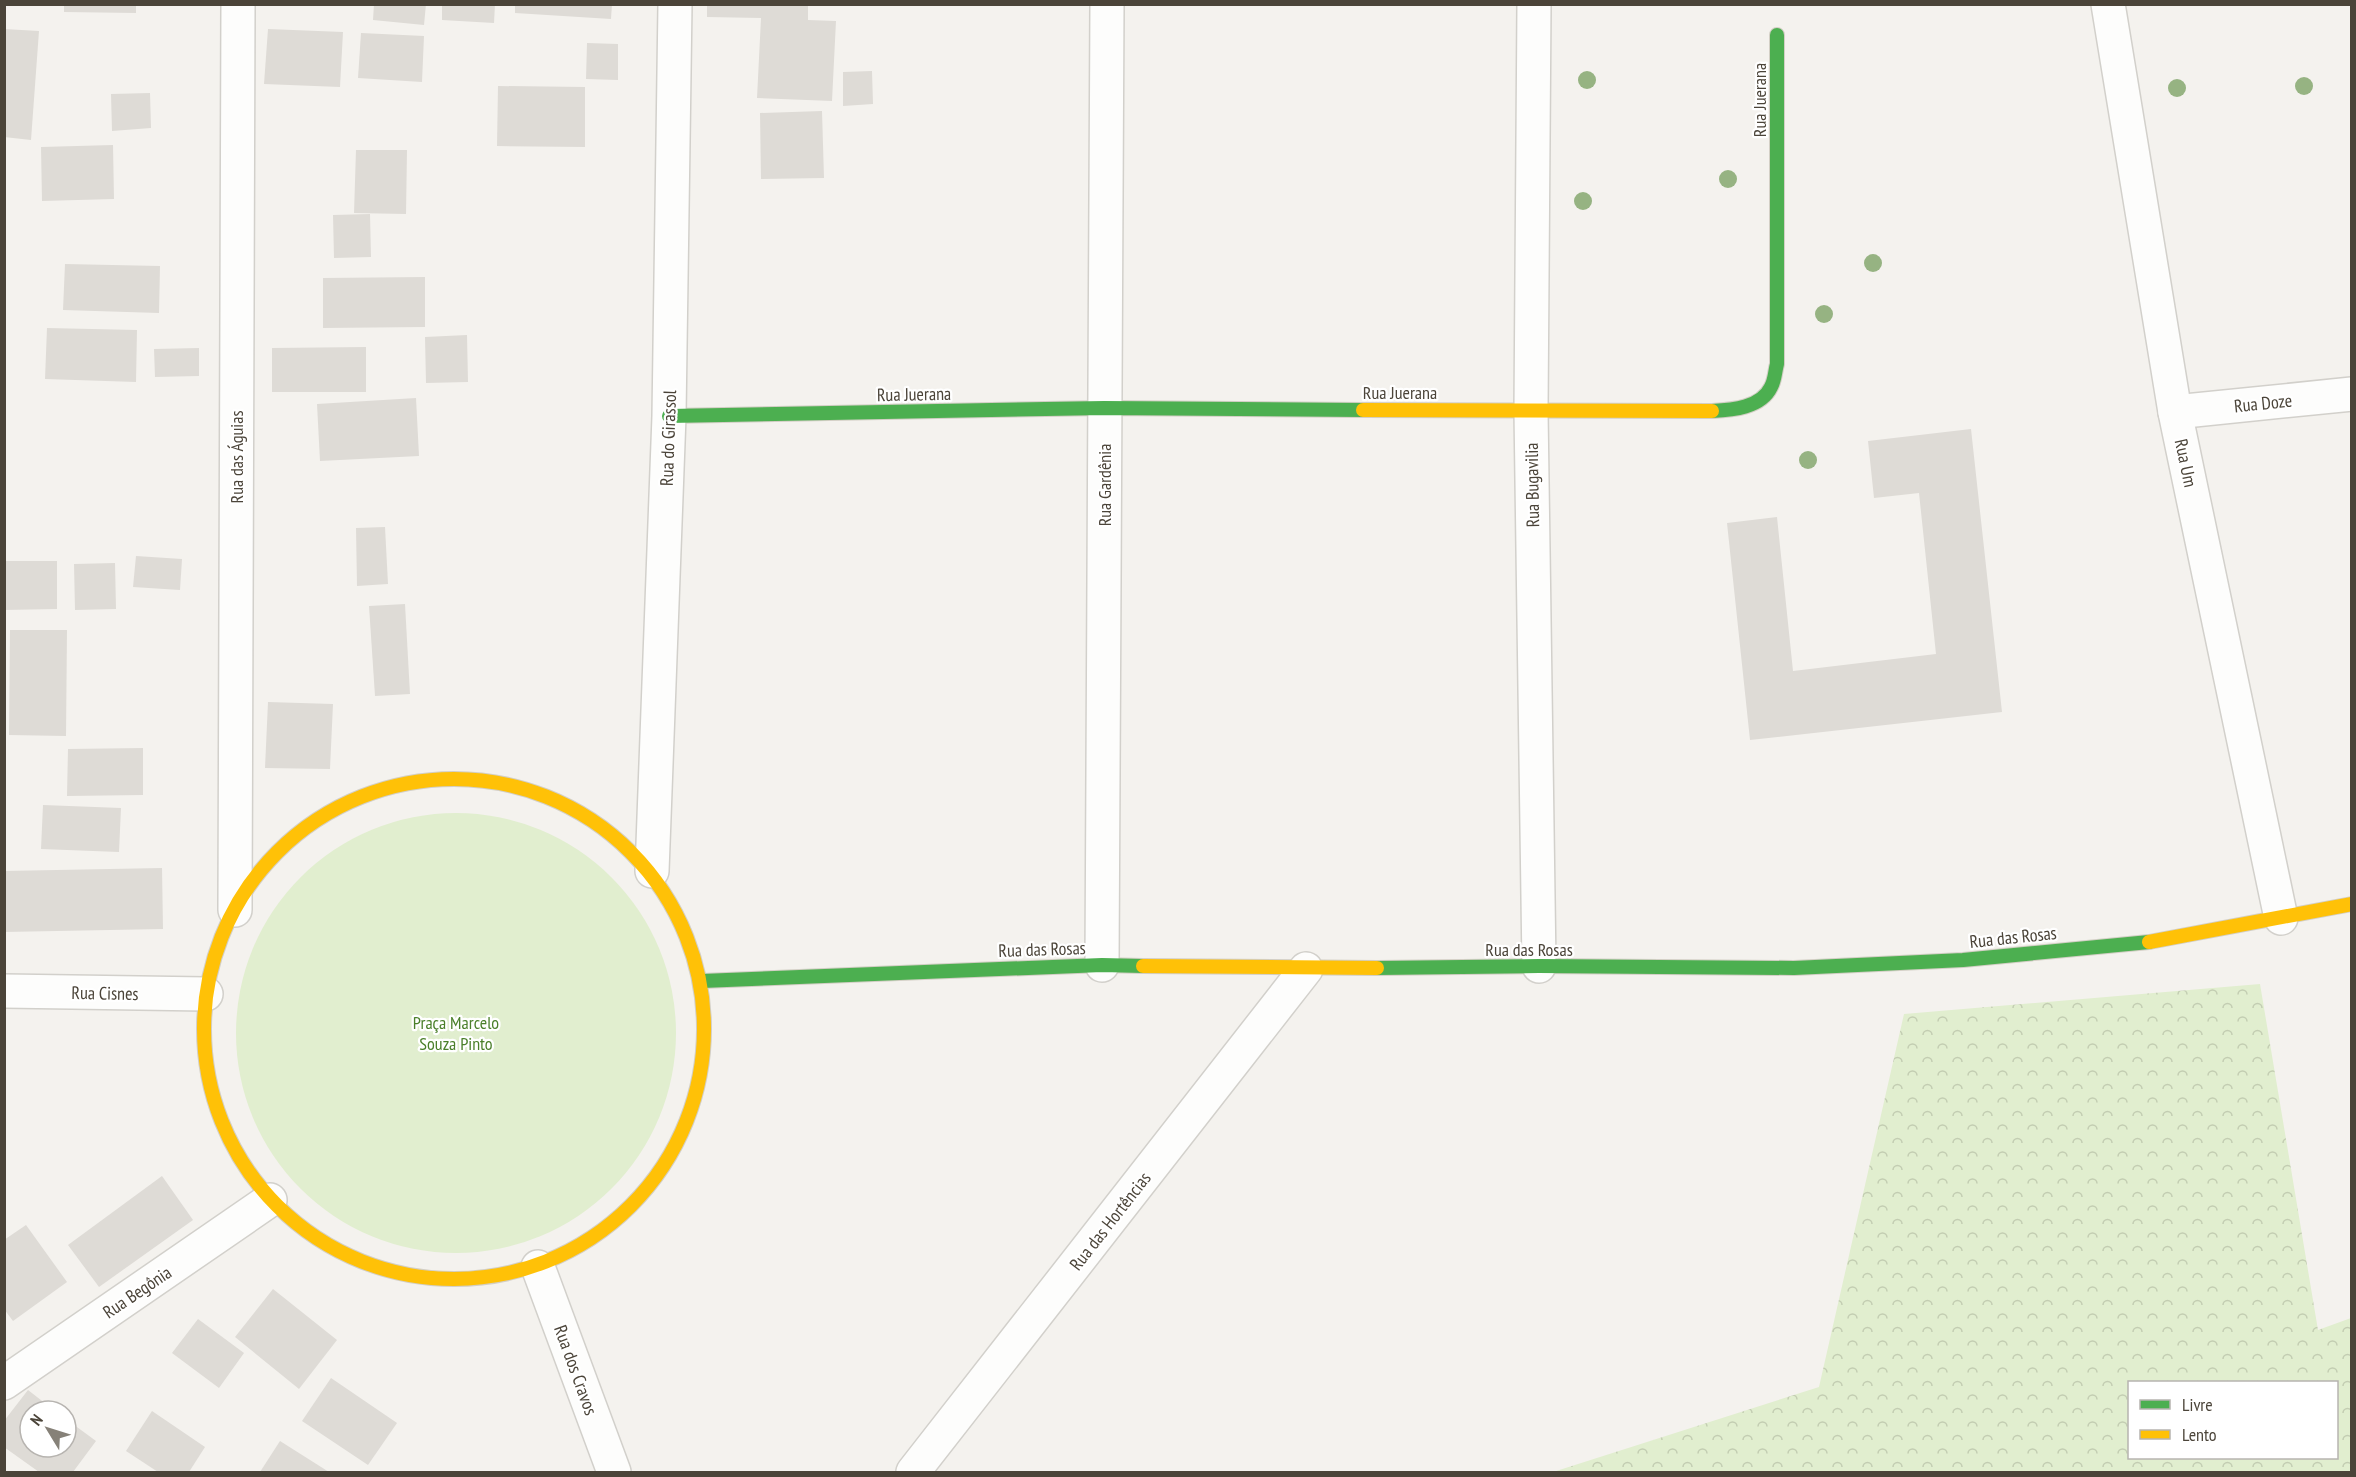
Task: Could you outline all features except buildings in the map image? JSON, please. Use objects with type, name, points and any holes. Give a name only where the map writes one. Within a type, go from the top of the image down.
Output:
[{"type":"street","name":"Rua das Águias","points":[[235,910],[238,4]]},
{"type":"street","name":"Rua do Girassol","points":[[652,871],[669,416],[675,4]]},
{"type":"street","name":"Rua Gardênia","points":[[1102,965],[1107,4]]},
{"type":"street","name":"Rua Bugavilia","points":[[1534,4],[1531,411],[1539,966]]},
{"type":"street","name":"Rua Um","points":[[2108,4],[2175,412],[2281,918]]},
{"type":"street","name":"Rua Juerana","points":[[669,416],[1104,408],[1704,412],[1742,408],[1760,398],[1771,388],[1777,364],[1777,35]]},
{"type":"street","name":"Rua Doze","points":[[2175,412],[2352,394]]},
{"type":"street","points":[[456,778],[501,782],[544,794],[584,813],[620,839],[652,871],[683,923],[702,981],[702,1070],[672,1154],[615,1222],[538,1267],[490,1278],[442,1281],[393,1274],[348,1258],[306,1233],[270,1200],[237,1155],[215,1105],[205,1050],[206,994],[217,951],[235,910],[260,873],[291,840],[328,814],[368,794],[412,782],[456,778]]},
{"type":"street","name":"Rua das Rosas","points":[[702,981],[1102,965],[1306,969],[1539,966],[1794,968],[1963,960],[2154,942],[2352,904]]},
{"type":"street","name":"Rua das Hortências","points":[[913,1473],[1306,969]]},
{"type":"street","name":"Rua Cisnes","points":[[4,991],[206,994]]},
{"type":"street","name":"Rua Begônia","points":[[4,1383],[270,1200]]},
{"type":"street","name":"Rua dos Cravos","points":[[538,1267],[614,1473]]},
{"type":"green space","name":"Praça Marcelo Souza Pinto","points":[[456,813],[499,817],[540,830],[578,850],[612,877],[639,911],[659,949],[672,990],[676,1033],[672,1076],[659,1117],[639,1155],[612,1189],[578,1216],[540,1236],[499,1249],[456,1253],[413,1249],[372,1236],[334,1216],[300,1189],[273,1155],[253,1117],[240,1076],[236,1033],[240,990],[253,949],[273,911],[300,877],[334,850],[372,830],[413,817]]},
{"type":"green space","points":[[2260,984],[2318,1330],[2351,1318],[2351,1472],[1553,1472],[1819,1387],[1904,1014]]},
{"type":"traffic: fast","points":[[1712,411],[1745,406],[1760,399],[1772,384],[1777,364],[1777,35]]},
{"type":"traffic: fast","points":[[669,416],[1104,408],[1363,410]]},
{"type":"traffic: fast","points":[[1377,968],[1539,966],[1794,968],[1963,960],[2149,942]]},
{"type":"traffic: fast","points":[[702,981],[1102,965],[1143,966]]},
{"type":"traffic: slow","points":[[1363,410],[1712,411]]},
{"type":"traffic: slow","points":[[454,779],[503,784],[550,798],[593,821],[631,852],[662,890],[685,933],[699,980],[704,1029],[699,1078],[685,1125],[662,1168],[631,1206],[593,1237],[550,1260],[503,1274],[454,1279],[405,1274],[358,1260],[315,1237],[277,1206],[246,1168],[223,1125],[209,1078],[204,1029],[209,980],[223,933],[246,890],[277,852],[315,821],[358,798],[405,784],[454,779]]},
{"type":"traffic: slow","points":[[2149,942],[2352,904]]},
{"type":"traffic: slow","points":[[1143,966],[1377,968]]}]
